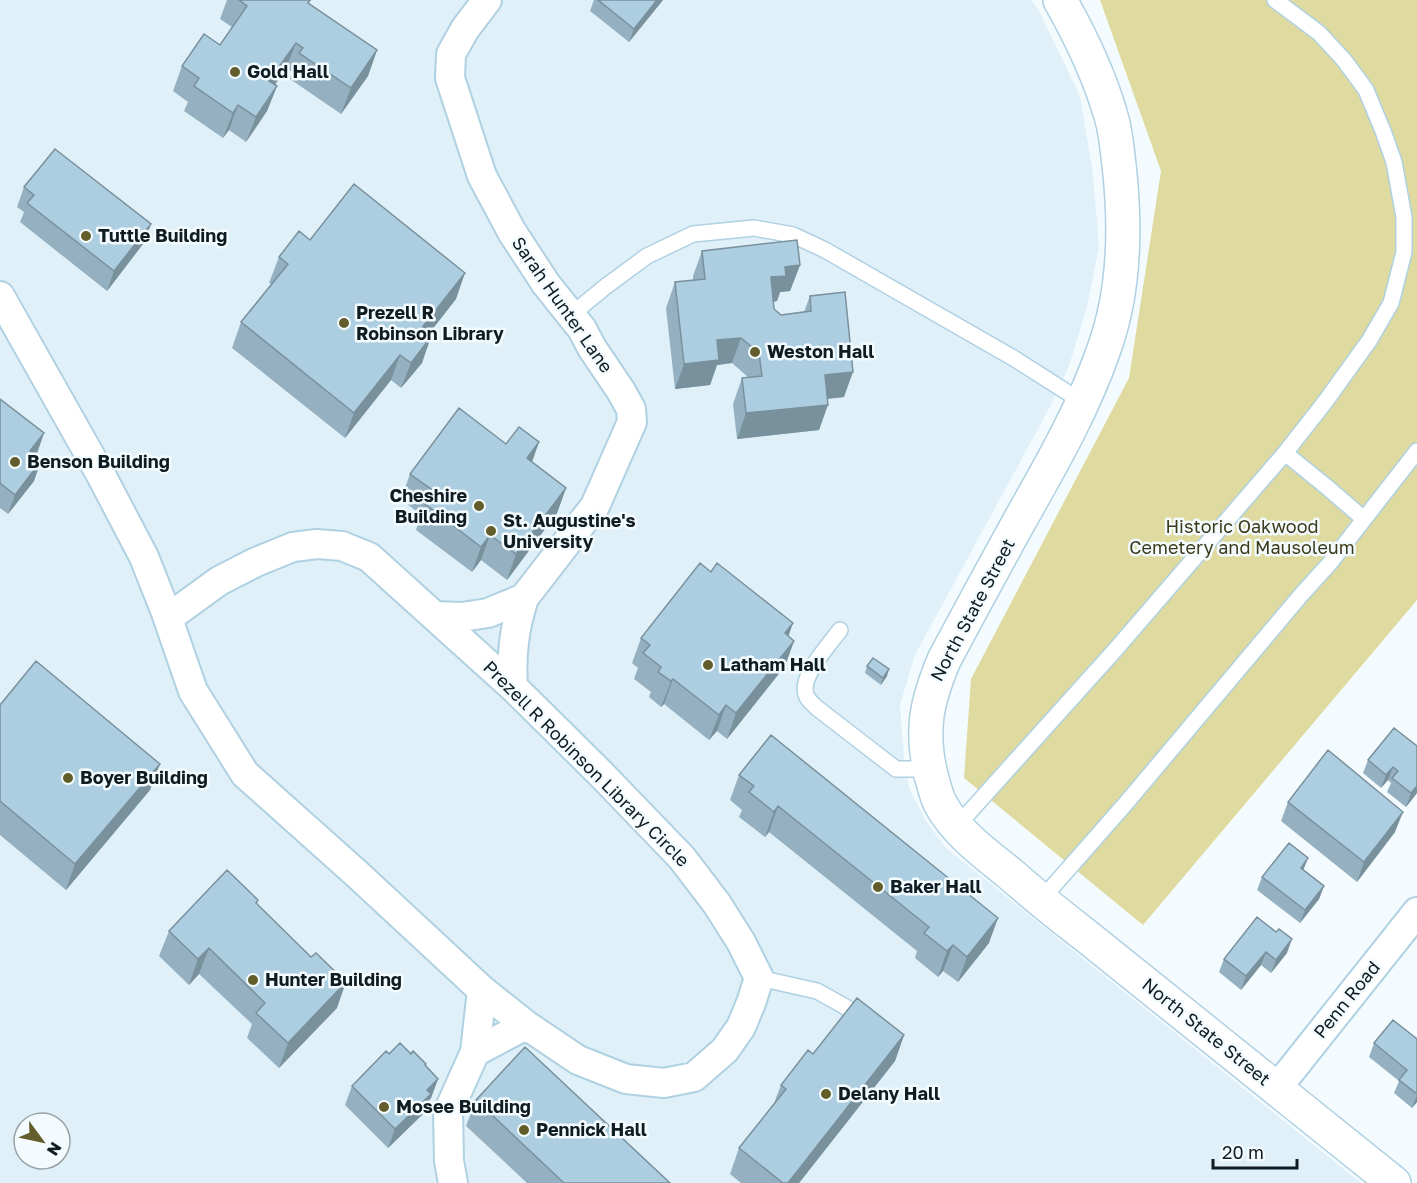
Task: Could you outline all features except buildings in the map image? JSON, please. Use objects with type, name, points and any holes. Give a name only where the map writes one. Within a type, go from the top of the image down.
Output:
[{"type":"street","name":"Sarah Hunter Lane","points":[[487,0],[465,29],[451,54],[450,78],[482,176],[512,232],[546,284],[582,329],[621,391],[631,409],[632,422],[594,506],[524,598],[513,643],[513,687]]},
{"type":"street","name":"North State Street","points":[[1060,0],[1082,39],[1112,118],[1123,199],[1121,273],[1113,320],[1105,348],[1083,403],[944,660],[932,688],[926,717],[926,739],[934,787],[940,804],[956,827],[975,845],[1394,1183]]},
{"type":"street","points":[[0,296],[101,475],[144,557],[193,691],[245,774],[357,873],[482,990],[526,1025],[578,1059],[626,1079],[664,1083],[694,1077],[725,1050],[741,1027],[752,1003],[759,978]]},
{"type":"street","name":"Prezell R Robinson Library Circle","points":[[168,618],[219,581],[256,562],[293,547],[317,544],[342,546],[369,557],[513,687],[682,858],[717,904],[741,942],[759,978]]},
{"type":"street","points":[[434,616],[462,617],[488,613],[524,598]]},
{"type":"street","name":"Penn Road","points":[[1276,1088],[1417,912]]},
{"type":"street","points":[[453,1183],[449,1161],[448,1112],[475,1052],[482,990]]},
{"type":"street","points":[[475,1052],[526,1025]]},
{"type":"lane","points":[[956,827],[1116,649],[1285,453],[1332,394],[1369,341],[1391,303],[1404,252],[1404,217],[1394,162],[1366,90],[1344,60],[1319,33],[1275,0]]},
{"type":"lane","points":[[571,315],[647,256],[693,234],[754,228],[793,235],[825,250],[1015,358],[1083,403]]},
{"type":"lane","points":[[1041,900],[1330,563],[1417,451]]},
{"type":"lane","points":[[1285,453],[1364,519]]},
{"type":"lane","points":[[840,630],[811,669],[805,684],[806,696],[817,708],[896,769],[930,769]]},
{"type":"lane","points":[[759,978],[816,991],[844,1006],[883,1032]]},
{"type":"shaded area","name":"St. Augustine's University","points":[[0,0],[1031,0],[1039,11],[1080,96],[1092,167],[1099,247],[1087,307],[1069,366],[1050,407],[915,655],[900,705],[905,770],[910,790],[926,821],[946,848],[1361,1183],[0,1183]]},
{"type":"green space","name":"Historic Oakwood Cemetery and Mausoleum","points":[[1100,0],[1417,0],[1417,600],[1143,925],[964,778],[971,679],[1129,378],[1161,171]]},
{"type":"place","name":"Gold Hall","points":[[235,72]]},
{"type":"place","name":"Tuttle Building","points":[[86,236]]},
{"type":"place","name":"Prezell R Robinson Library","points":[[344,323]]},
{"type":"place","name":"Weston Hall","points":[[755,352]]},
{"type":"place","name":"Benson Building","points":[[15,462]]},
{"type":"place","name":"Cheshire Building","points":[[479,506]]},
{"type":"place","name":"St. Augustine's University","points":[[491,531]]},
{"type":"place","name":"Latham Hall","points":[[708,665]]},
{"type":"place","name":"Boyer Building","points":[[68,778]]},
{"type":"place","name":"Baker Hall","points":[[878,887]]},
{"type":"place","name":"Hunter Building","points":[[253,980]]},
{"type":"place","name":"Delany Hall","points":[[826,1094]]},
{"type":"place","name":"Mosee Building","points":[[384,1107]]},
{"type":"place","name":"Pennick Hall","points":[[524,1130]]}]
